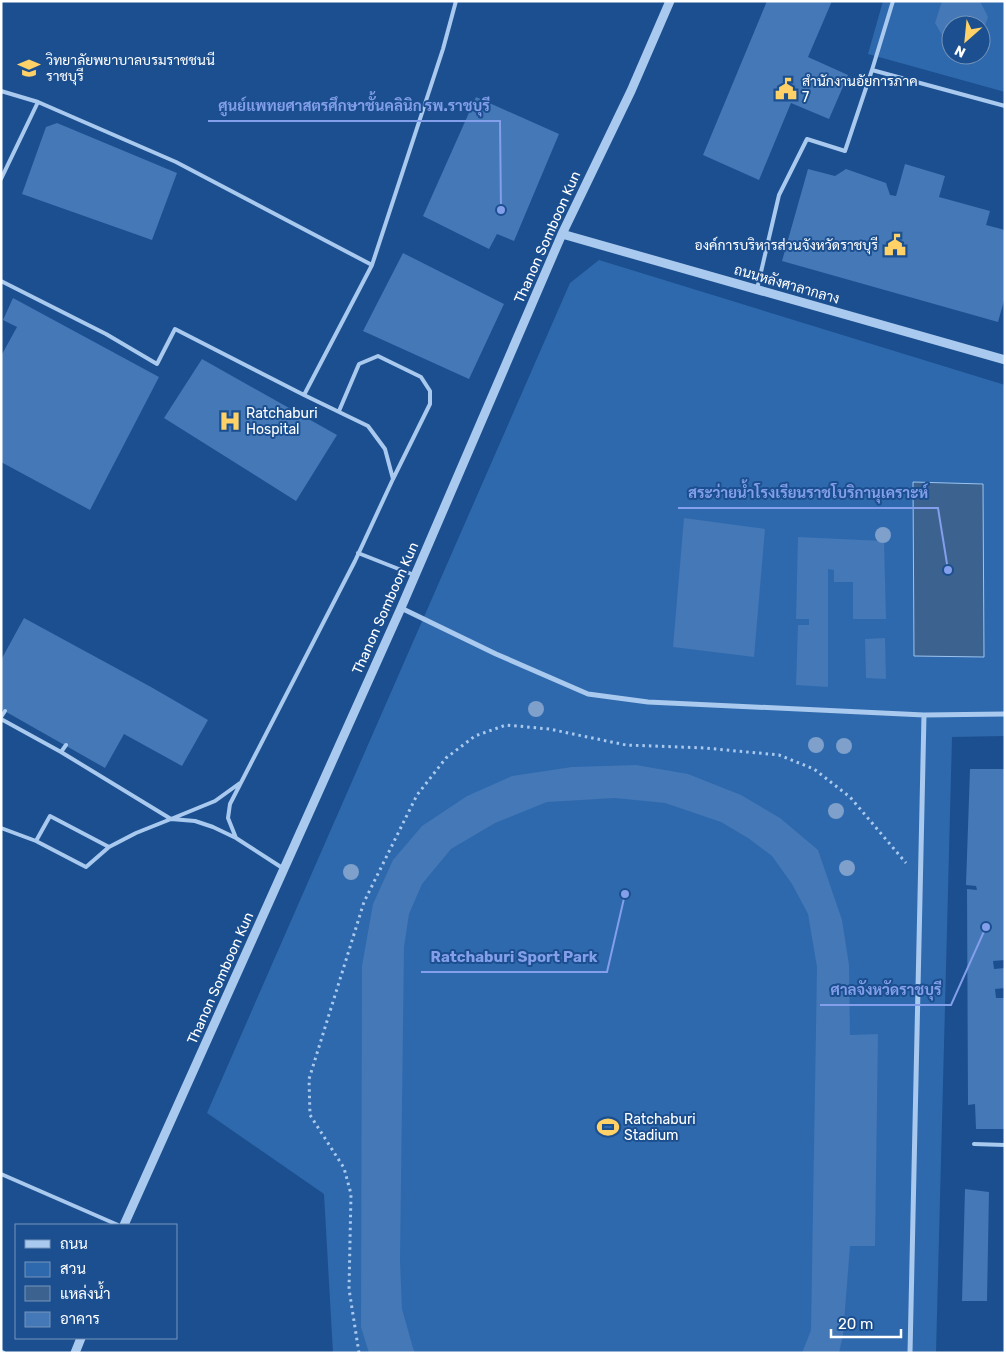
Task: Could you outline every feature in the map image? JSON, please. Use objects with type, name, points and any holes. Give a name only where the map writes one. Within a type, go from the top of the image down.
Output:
[{"type":"street","name":"Thanon Somboon Kun","points":[[124,1224],[401,608],[562,234],[631,91],[670,1]]},
{"type":"street","name":"ถนนหลังศาลากลาง","points":[[562,234],[1005,360]]},
{"type":"street","points":[[401,608],[496,654],[588,694],[648,702],[924,715],[1005,714]]},
{"type":"street","points":[[910,1353],[924,715]]},
{"type":"street","points":[[75,1353],[81,1339]]},
{"type":"lane","points":[[304,395],[372,265],[443,49],[456,1]]},
{"type":"lane","points":[[757,290],[779,194],[807,139],[845,151],[893,1]]},
{"type":"lane","points":[[872,70],[1005,106]]},
{"type":"lane","points":[[1,91],[38,102],[176,162],[372,265]]},
{"type":"lane","points":[[1,179],[38,102]]},
{"type":"lane","points":[[1,281],[106,334],[157,364],[175,329],[339,411],[368,426],[385,449],[393,479]]},
{"type":"lane","points":[[236,838],[228,818],[230,804],[355,561],[430,404],[430,391],[421,377],[378,356],[359,364],[339,411]]},
{"type":"lane","points":[[358,553],[415,576]]},
{"type":"lane","points":[[5,711],[1,718],[172,819],[195,821],[213,827],[236,838],[284,870]]},
{"type":"lane","points":[[61,752],[66,744]]},
{"type":"lane","points":[[1,828],[36,841],[86,867],[109,848],[136,833],[215,801],[242,781]]},
{"type":"lane","points":[[36,841],[50,816],[109,848]]},
{"type":"lane","points":[[974,1144],[1005,1145]]},
{"type":"lane","points":[[1,1174],[116,1224]]},
{"type":"path","points":[[359,1353],[349,1289],[351,1194],[344,1168],[310,1115],[309,1079],[364,902],[417,795],[446,758],[475,736],[506,725],[549,730],[626,745],[705,748],[780,755],[814,769],[850,797],[920,879]]},
{"type":"green space","points":[[883,1],[1005,1],[1005,92],[868,54]]},
{"type":"green space","points":[[599,260],[1005,385],[1005,736],[952,737],[936,1353],[333,1353],[324,1194],[207,1113],[570,283]]},
{"type":"water","points":[[913,482],[983,484],[984,657],[914,656]]},
{"type":"building","name":"สำนักงานอัยการภาค 7","points":[[767,1],[832,1],[808,57],[848,75],[829,119],[791,103],[759,180],[703,155]]},
{"type":"building","points":[[942,1],[980,1],[987,15],[941,15],[941,33],[935,23]]},
{"type":"building","points":[[476,97],[559,134],[514,241],[497,234],[489,249],[423,216]]},
{"type":"building","points":[[57,123],[177,173],[152,240],[22,194],[46,127]]},
{"type":"building","name":"องค์การบริหารส่วนจังหวัดราชบุรี","points":[[905,164],[945,176],[939,197],[990,211],[986,225],[1005,230],[1005,297],[998,322],[782,261],[808,169],[835,176],[846,169],[886,183],[890,195],[896,196]]},
{"type":"building","points":[[403,253],[504,304],[469,379],[363,331]]},
{"type":"building","points":[[13,298],[159,377],[90,510],[1,462],[1,356],[17,327],[3,320]]},
{"type":"building","points":[[202,359],[337,435],[296,501],[164,418]]},
{"type":"building","points":[[684,518],[765,529],[754,657],[673,647]]},
{"type":"building","points":[[798,537],[884,541],[886,619],[853,619],[853,582],[834,582],[834,570],[828,569],[828,687],[796,685],[798,625],[809,625],[809,619],[796,619]]},
{"type":"building","points":[[24,618],[208,720],[182,766],[124,734],[105,768],[1,709],[1,660]]},
{"type":"building","points":[[885,638],[886,679],[866,678],[865,639]]},
{"type":"building","points":[[636,765],[688,774],[741,795],[780,818],[818,850],[842,920],[849,965],[850,1035],[878,1034],[875,1246],[850,1246],[843,1335],[839,1353],[802,1353],[811,1330],[817,967],[808,914],[792,884],[772,856],[748,838],[721,822],[665,803],[615,798],[547,802],[495,823],[451,849],[422,884],[409,914],[404,947],[400,1261],[402,1309],[415,1353],[369,1353],[361,1327],[362,966],[373,904],[393,860],[422,826],[467,796],[512,776],[572,767]]},
{"type":"building","points":[[970,769],[1005,769],[1005,960],[993,961],[994,969],[1005,968],[1005,988],[995,989],[996,998],[1005,998],[1005,1129],[976,1129],[975,1104],[968,1105],[967,889],[977,890],[976,886],[966,885]]},
{"type":"building","points":[[965,1189],[989,1192],[987,1301],[962,1301]]},
{"type":"place","name":"วิทยาลัยพยาบาลบรมราชชนนี ราชบุรี","points":[[29,68]]},
{"type":"place","name":"สำนักงานอัยการภาค 7","points":[[786,89]]},
{"type":"place","name":"ศูนย์แพทยศาสตรศึกษาชั้นคลินิก รพ.ราชบุรี","points":[[501,210]]},
{"type":"place","name":"องค์การบริหารส่วนจังหวัดราชบุรี","points":[[895,245]]},
{"type":"place","name":"Ratchaburi Hospital","points":[[230,421]]},
{"type":"place","name":"สระว่ายน้ำโรงเรียนราชโบริกานุเคราะห์","points":[[948,570]]},
{"type":"place","name":"Ratchaburi Sport Park","points":[[625,894]]},
{"type":"place","name":"ศาลจังหวัดราชบุรี","points":[[986,927]]},
{"type":"place","name":"Ratchaburi Stadium","points":[[608,1127]]}]
